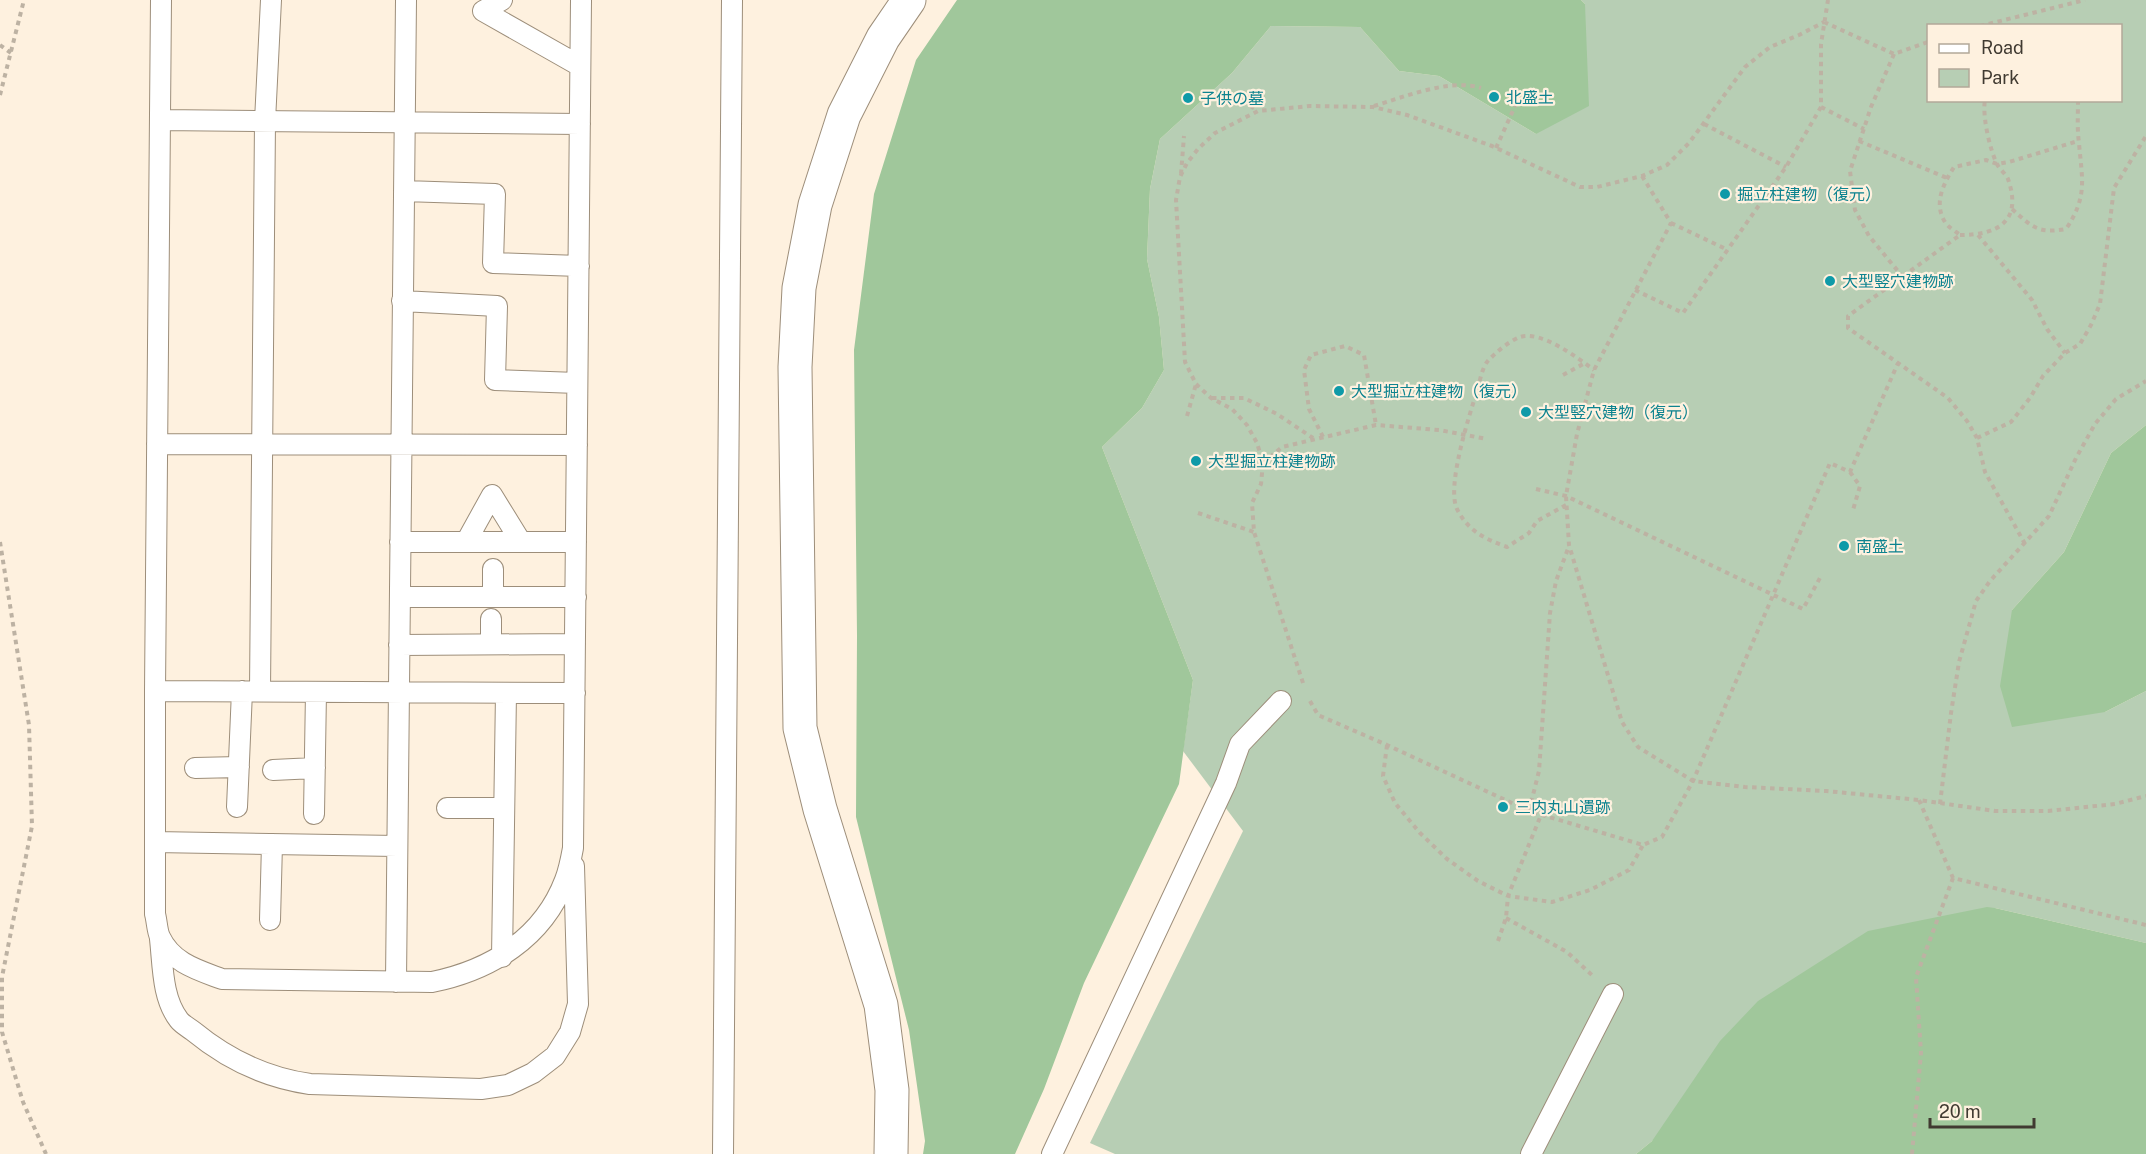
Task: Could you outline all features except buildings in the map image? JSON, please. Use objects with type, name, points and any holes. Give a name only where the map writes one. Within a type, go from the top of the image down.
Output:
[{"type":"street","points":[[891,1154],[892,1090],[881,1005],[820,809],[800,728],[795,367],[799,288],[815,205],[844,115],[883,38],[909,0]]},
{"type":"lane","points":[[161,0],[154,691],[155,914],[166,992],[179,1020],[208,1043],[236,1060],[286,1081],[310,1084],[481,1089],[508,1085],[533,1073],[555,1056],[570,1032],[578,1004],[573,848],[581,0]]},
{"type":"lane","points":[[237,807],[239,767],[251,691],[262,444],[265,121],[271,0]]},
{"type":"lane","points":[[396,981],[406,0]]},
{"type":"lane","points":[[502,0],[483,11],[580,66]]},
{"type":"lane","points":[[723,1154],[732,0]]},
{"type":"lane","points":[[160,120],[580,124]]},
{"type":"lane","points":[[404,190],[495,194],[493,263],[579,266]]},
{"type":"lane","points":[[402,301],[497,306],[495,380],[577,383]]},
{"type":"lane","points":[[157,444],[577,445]]},
{"type":"lane","points":[[466,542],[492,495],[522,542]]},
{"type":"lane","points":[[400,542],[576,542]]},
{"type":"lane","points":[[493,569],[493,597]]},
{"type":"lane","points":[[400,597],[576,597]]},
{"type":"lane","points":[[491,619],[491,644]]},
{"type":"lane","points":[[399,645],[575,644]]},
{"type":"lane","points":[[154,691],[575,693]]},
{"type":"lane","points":[[314,814],[316,692]]},
{"type":"lane","points":[[502,957],[506,693]]},
{"type":"lane","points":[[1052,1154],[1226,783],[1240,744],[1281,701]]},
{"type":"lane","points":[[195,768],[239,767]]},
{"type":"lane","points":[[273,770],[315,768]]},
{"type":"lane","points":[[447,808],[504,808]]},
{"type":"lane","points":[[155,842],[397,846]]},
{"type":"lane","points":[[270,920],[272,844]]},
{"type":"lane","points":[[160,937],[176,959],[195,970],[222,979],[432,982],[454,978],[502,957],[526,939],[548,913],[565,880],[573,848]]},
{"type":"lane","points":[[1531,1154],[1612,994]]},
{"type":"path","points":[[0,95],[24,0]]},
{"type":"path","points":[[1635,290],[1683,313],[1786,167],[1821,107],[1821,44],[1828,0]]},
{"type":"path","points":[[1995,23],[2085,0]]},
{"type":"path","points":[[1824,22],[1894,54],[1927,43]]},
{"type":"path","points":[[1180,177],[1198,149],[1215,133],[1258,111],[1310,106],[1373,106],[1407,115],[1496,148],[1580,187],[1597,187],[1642,176],[1667,165],[1704,124],[1745,68],[1770,47],[1824,22]]},
{"type":"path","points":[[0,45],[11,53]]},
{"type":"path","points":[[1894,54],[1859,141],[1850,171],[1855,210],[1869,236],[1902,276]]},
{"type":"path","points":[[1373,106],[1415,93],[1447,87],[1470,84],[1481,88]]},
{"type":"path","points":[[1227,92],[1258,111]]},
{"type":"path","points":[[1496,148],[1516,104],[1509,101]]},
{"type":"path","points":[[1985,102],[1984,119],[1997,164],[2007,177],[2012,209],[2007,220],[1992,232],[1960,235],[1848,316],[1848,328],[1948,398],[1977,438],[1985,472],[2025,544]]},
{"type":"path","points":[[2012,209],[2028,224],[2048,232],[2066,229],[2077,213],[2083,188],[2078,141],[2078,102]]},
{"type":"path","points":[[1821,107],[1864,129]]},
{"type":"path","points":[[1704,124],[1786,167]]},
{"type":"path","points":[[1184,136],[1176,200],[1185,362],[1196,384],[1211,398],[1232,409],[1246,425],[1257,443],[1263,463],[1260,484],[1252,503],[1254,532],[1304,686]]},
{"type":"path","points":[[1977,438],[2011,422],[2030,399],[2043,376],[2065,353],[2080,344],[2091,325],[2100,304],[2114,188],[2146,136]]},
{"type":"path","points":[[1859,141],[1947,178]]},
{"type":"path","points":[[1960,235],[1945,223],[1940,208],[1941,187],[1954,167],[1986,160],[1997,164],[2009,162],[2078,141]]},
{"type":"path","points":[[1642,176],[1671,223],[1728,250]]},
{"type":"path","points":[[1671,223],[1594,370],[1577,434],[1566,496],[1569,546],[1622,722],[1638,747],[1694,780],[1745,787],[1826,791],[1919,800],[1995,811],[2048,812],[2115,804],[2146,796]]},
{"type":"path","points":[[1978,235],[2032,300],[2047,329],[2065,353]]},
{"type":"path","points":[[1566,505],[1537,521],[1528,532],[1507,547],[1470,530],[1456,507],[1455,484],[1463,434],[1486,363],[1506,345],[1522,336],[1542,339],[1568,351],[1594,370]]},
{"type":"path","points":[[1323,437],[1310,409],[1304,370],[1311,355],[1345,346],[1364,355],[1376,425]]},
{"type":"path","points":[[1563,375],[1585,363]]},
{"type":"path","points":[[1850,472],[1898,363]]},
{"type":"path","points":[[1940,804],[1959,662],[1976,602],[1990,581],[2049,516],[2095,424],[2116,399],[2146,381]]},
{"type":"path","points":[[1187,416],[1196,384]]},
{"type":"path","points":[[1211,398],[1244,398],[1277,414],[1313,439]]},
{"type":"path","points":[[1263,463],[1282,447],[1376,425],[1419,428],[1487,439]]},
{"type":"path","points":[[1307,697],[1318,715],[1529,811],[1643,844],[1662,837],[1694,780],[1830,463],[1850,472],[1860,486],[1853,510]]},
{"type":"path","points":[[1536,489],[1566,496],[1803,609],[1821,576]]},
{"type":"path","points":[[1198,513],[1254,532]]},
{"type":"path","points":[[0,542],[29,725],[32,826],[1,978],[2,1032],[23,1102],[46,1154]]},
{"type":"path","points":[[1529,811],[1539,771],[1550,613],[1556,581],[1569,546]]},
{"type":"path","points":[[1387,745],[1383,776],[1395,803],[1420,833],[1447,859],[1478,881],[1508,896],[1552,902],[1590,890],[1629,870],[1643,844]]},
{"type":"path","points":[[1912,1154],[1921,1053],[1916,977],[1953,878],[1919,800]]},
{"type":"path","points":[[1498,941],[1506,918],[1508,896],[1541,815]]},
{"type":"path","points":[[1953,878],[2146,925]]},
{"type":"path","points":[[1506,918],[1567,952],[1612,994]]},
{"type":"green space","points":[[957,0],[1581,0],[1585,4],[1589,106],[1536,134],[1439,76],[1399,71],[1360,27],[1271,26],[1232,73],[1160,139],[1150,189],[1147,259],[1159,317],[1164,370],[1142,408],[1102,447],[1193,680],[1179,784],[1084,983],[1044,1089],[1015,1154],[923,1154],[925,1141],[909,1030],[856,817],[854,350],[874,194],[916,60]]},
{"type":"green space","points":[[1581,0],[2146,0],[2146,425],[2111,453],[2064,552],[2012,610],[2105,712],[2146,691],[2146,943],[1995,908],[1636,1154],[1115,1154],[1090,1143],[1243,831],[1183,751],[1193,680],[1102,447],[1142,408],[1164,370],[1159,317],[1147,259],[1150,189],[1160,139],[1232,73],[1271,26],[1360,27],[1399,71],[1439,76],[1536,134],[1585,4]]},
{"type":"green space","points":[[2146,425],[2146,691],[2105,712],[2012,727],[2000,686],[2012,610],[2064,552],[2111,453]]},
{"type":"green space","points":[[1987,907],[2146,943],[2146,1154],[1636,1154],[1652,1141],[1720,1041],[1758,1001],[1868,931]]},
{"type":"place","name":"北盛土","points":[[1494,97]]},
{"type":"place","name":"子供の墓","points":[[1188,98]]},
{"type":"place","name":"掘立柱建物（復元）","points":[[1725,194]]},
{"type":"place","name":"大型竪穴建物跡","points":[[1830,281]]},
{"type":"place","name":"大型掘立柱建物（復元）","points":[[1339,391]]},
{"type":"place","name":"大型竪穴建物（復元）","points":[[1526,412]]},
{"type":"place","name":"大型掘立柱建物跡","points":[[1196,461]]},
{"type":"place","name":"南盛土","points":[[1844,546]]},
{"type":"place","name":"三内丸山遺跡","points":[[1503,807]]}]
